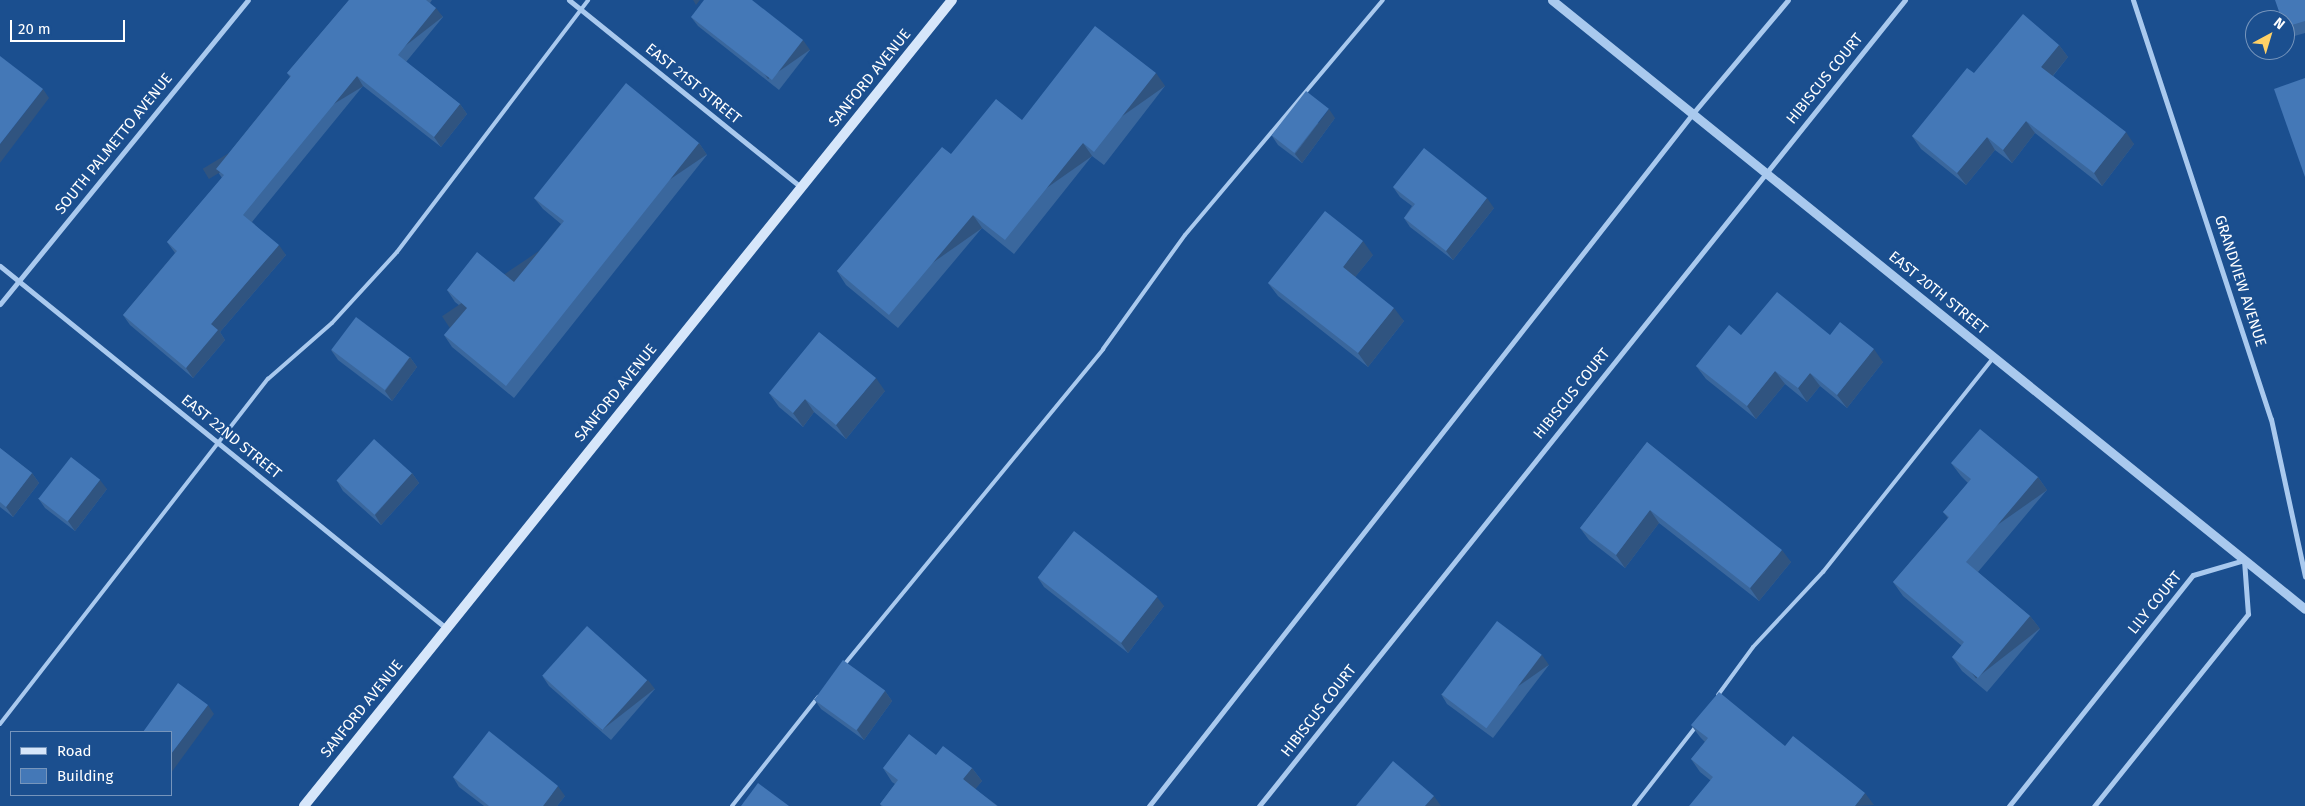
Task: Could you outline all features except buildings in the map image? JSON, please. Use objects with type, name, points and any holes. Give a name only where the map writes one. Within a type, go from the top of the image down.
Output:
[{"type":"main road","name":"SANFORD AVENUE","points":[[304,806],[952,0]]},
{"type":"street","name":"SOUTH PALMETTO AVENUE","points":[[0,304],[248,0]]},
{"type":"street","name":"EAST 21ST STREET","points":[[570,0],[801,188]]},
{"type":"street","name":"EAST 20TH STREET","points":[[1552,0],[1694,112],[2305,609]]},
{"type":"street","points":[[1149,806],[1694,112],[1788,0]]},
{"type":"street","name":"HIBISCUS COURT","points":[[1259,806],[1766,171],[1905,0]]},
{"type":"street","name":"GRANDVIEW AVENUE","points":[[2133,0],[2271,419],[2305,576]]},
{"type":"street","name":"EAST 22ND STREET","points":[[0,266],[446,628]]},
{"type":"street","points":[[2094,806],[2248,614],[2244,560]]},
{"type":"street","name":"LILY COURT","points":[[2009,806],[2193,575],[2244,560]]},
{"type":"lane","points":[[0,724],[217,442],[268,379],[332,323],[397,252],[588,0]]},
{"type":"lane","points":[[840,669],[1102,349],[1185,235],[1383,0]]},
{"type":"lane","points":[[1715,699],[1753,647],[1823,572],[1994,356]]},
{"type":"lane","points":[[732,806],[822,692]]},
{"type":"lane","points":[[1634,806],[1699,722]]}]
